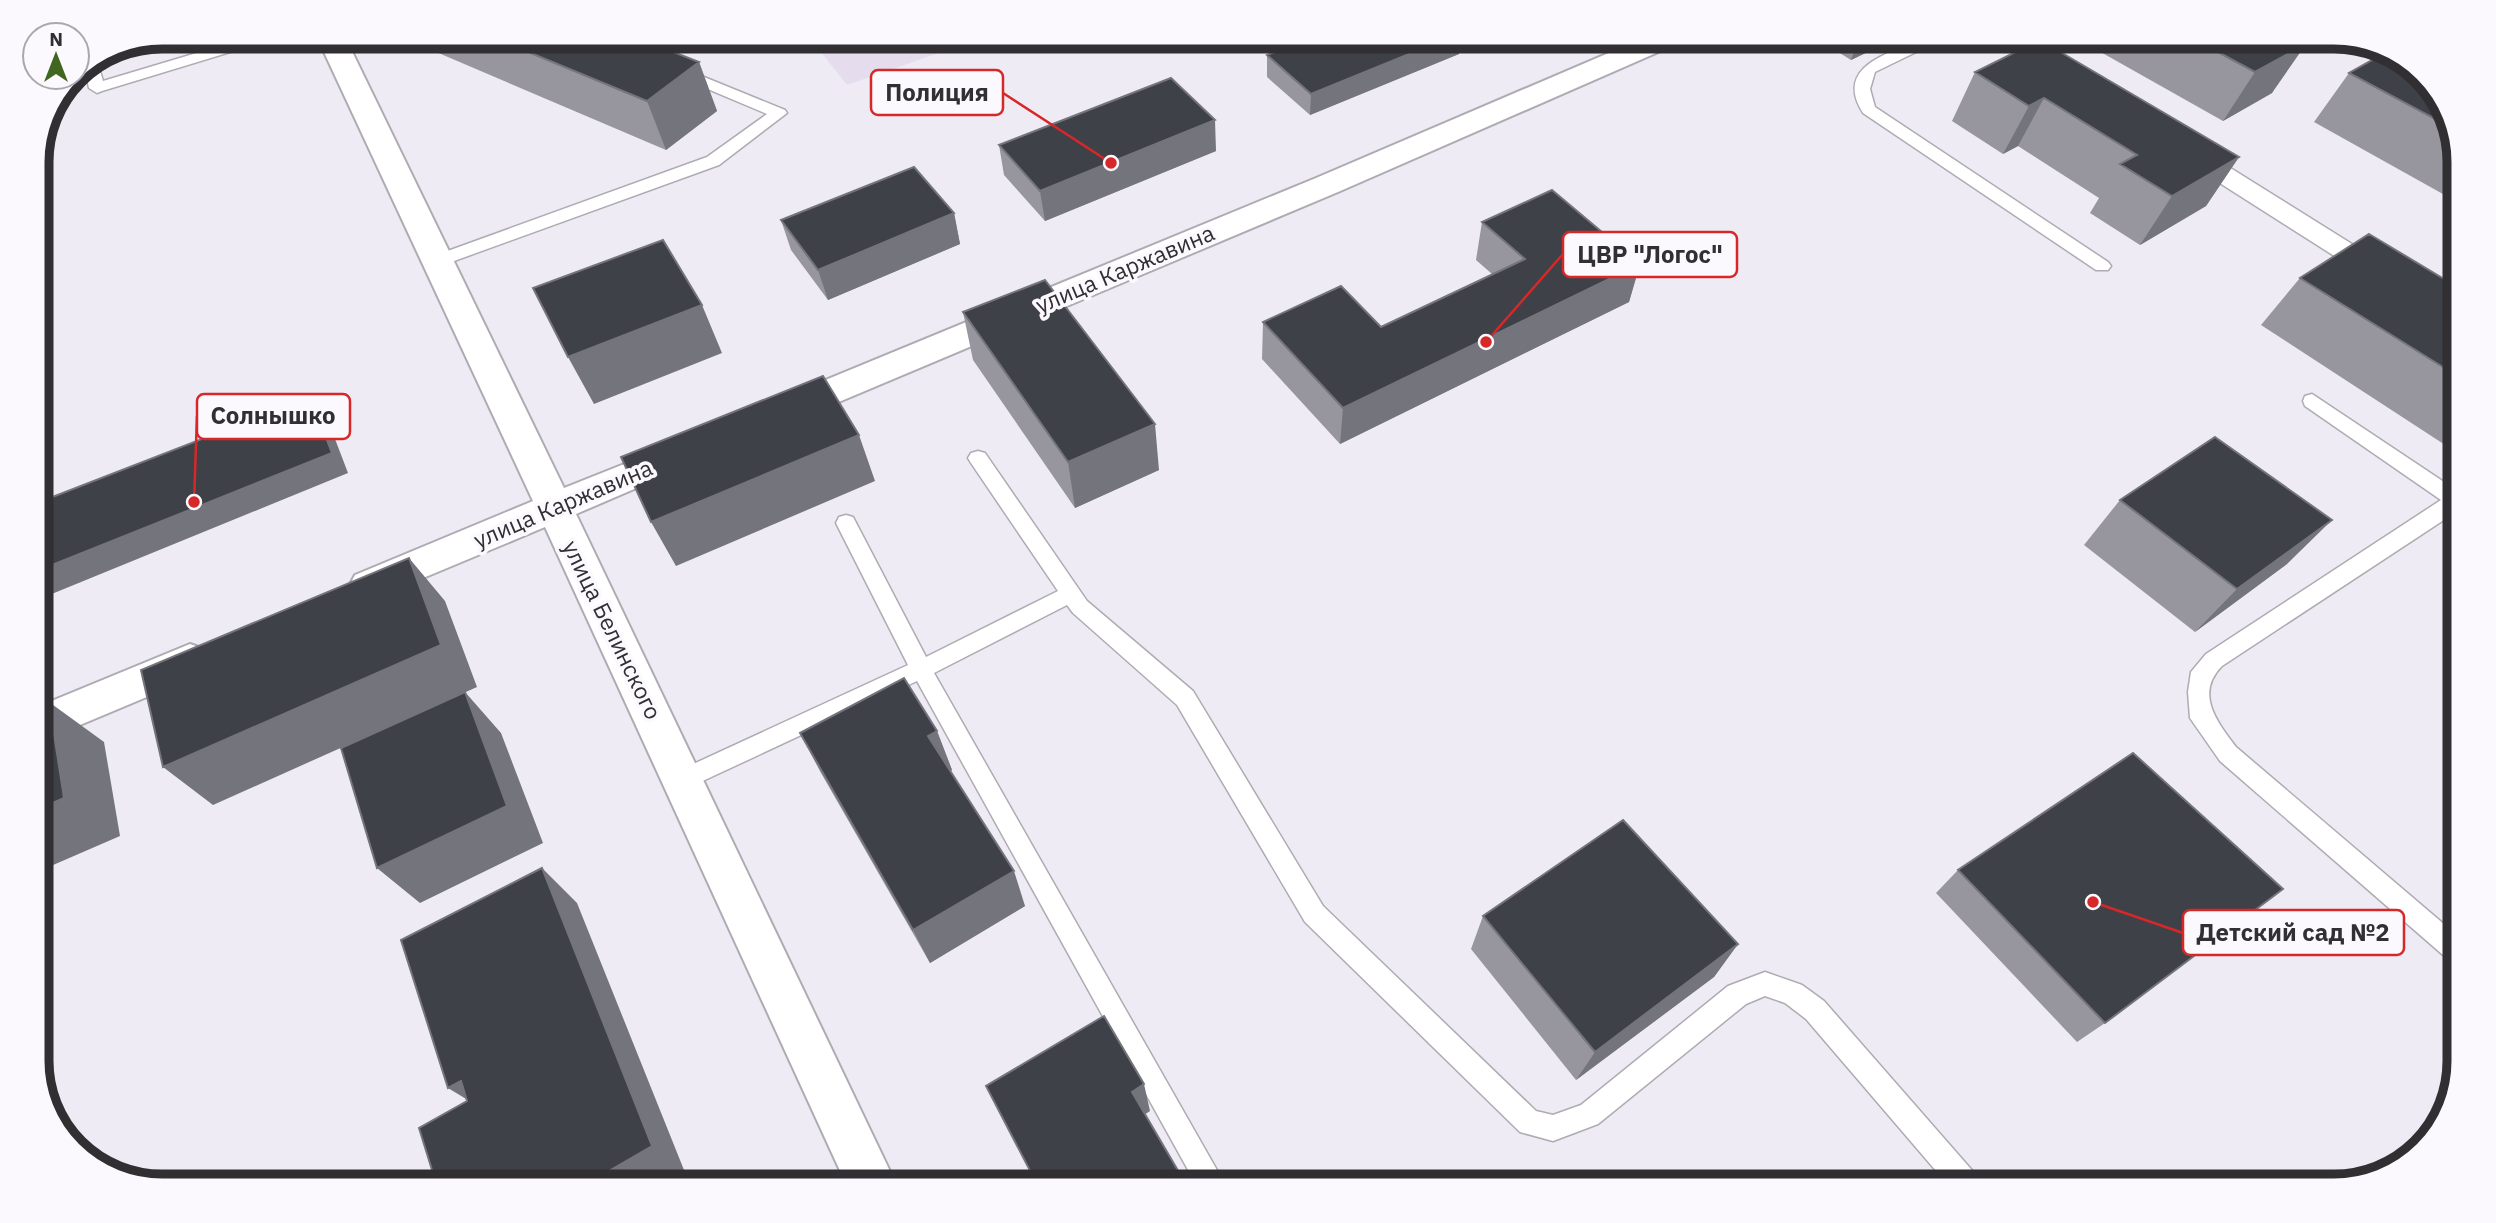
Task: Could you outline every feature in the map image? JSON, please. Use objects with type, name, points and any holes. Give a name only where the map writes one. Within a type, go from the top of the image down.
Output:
[{"type":"street","name":"улица Белинского","points":[[337,49],[555,507],[618,646],[684,779],[866,1174]]},
{"type":"street","name":"улица Каржавина","points":[[761,421],[1327,185],[1641,49]]},
{"type":"street","points":[[2024,49],[2075,81]]},
{"type":"street","points":[[2168,140],[2401,287]]},
{"type":"street","name":"улица Каржавина","points":[[340,597],[709,443]]},
{"type":"street","points":[[49,720],[214,651]]},
{"type":"lane","points":[[94,72],[97,88],[213,49]]},
{"type":"lane","points":[[1913,49],[1869,69],[1862,78],[1860,89],[1869,110],[2102,265]]},
{"type":"lane","points":[[437,261],[713,162],[779,113],[667,67]]},
{"type":"lane","points":[[2312,401],[2447,493]]},
{"type":"lane","points":[[978,458],[1080,607],[1185,698],[1314,914],[1529,1123],[1553,1128],[1589,1115],[1737,995],[1765,984],[1793,994],[1815,1010],[1957,1174]]},
{"type":"lane","points":[[2447,508],[2214,660],[2202,672],[2199,692],[2201,718],[2228,754],[2447,943]]},
{"type":"lane","points":[[846,523],[921,669],[1205,1174]]},
{"type":"lane","points":[[684,779],[921,669],[1071,594]]},
{"type":"shaded area","points":[[818,49],[950,49],[847,85]]},
{"type":"building","points":[[521,49],[666,49],[699,62],[647,101]]},
{"type":"building","points":[[1283,49],[1422,49],[1311,94],[1267,55]]},
{"type":"building","points":[[2022,49],[2055,49],[2239,157],[2172,196],[2120,164],[2137,155],[2044,98],[2029,106],[1975,72]]},
{"type":"building","points":[[2212,49],[2297,49],[2255,72]]},
{"type":"building","points":[[2377,58],[2384,61],[2397,68],[2419,87],[2439,121],[2349,73]]},
{"type":"building","points":[[1171,78],[1215,120],[1040,191],[999,145]]},
{"type":"building","points":[[914,167],[954,213],[818,270],[781,220]]},
{"type":"building","points":[[1552,190],[1640,264],[1343,408],[1263,322],[1341,286],[1381,327],[1525,259],[1482,222]]},
{"type":"building","points":[[2369,234],[2447,281],[2447,370],[2300,278]]},
{"type":"building","points":[[663,240],[702,305],[568,357],[533,288]]},
{"type":"building","points":[[1045,280],[1155,424],[1068,462],[963,312]]},
{"type":"building","points":[[823,376],[859,435],[651,522],[621,457]]},
{"type":"building","points":[[310,397],[332,453],[49,566],[49,498]]},
{"type":"building","points":[[2215,437],[2332,520],[2237,589],[2120,500]]},
{"type":"building","points":[[409,558],[441,645],[163,767],[141,670]]},
{"type":"building","points":[[904,678],[937,731],[928,736],[1014,871],[913,930],[800,733]]},
{"type":"building","points":[[465,692],[507,806],[377,868],[341,748]]},
{"type":"building","points":[[49,702],[64,798],[49,805]]},
{"type":"building","points":[[2133,753],[2283,889],[2105,1023],[1958,870]]},
{"type":"building","points":[[1623,820],[1738,944],[1595,1052],[1483,916]]},
{"type":"building","points":[[542,868],[652,1146],[604,1174],[433,1174],[419,1128],[467,1101],[461,1081],[448,1088],[401,940]]},
{"type":"building","points":[[1104,1016],[1144,1084],[1132,1092],[1180,1174],[1032,1174],[986,1086]]},
{"type":"place","name":"Полиция","points":[[1111,163]]},
{"type":"place","name":"ЦВР \"Логос\"","points":[[1486,342]]},
{"type":"place","name":"Солнышко","points":[[194,502]]},
{"type":"place","name":"Детский сад №2","points":[[2093,902]]}]
